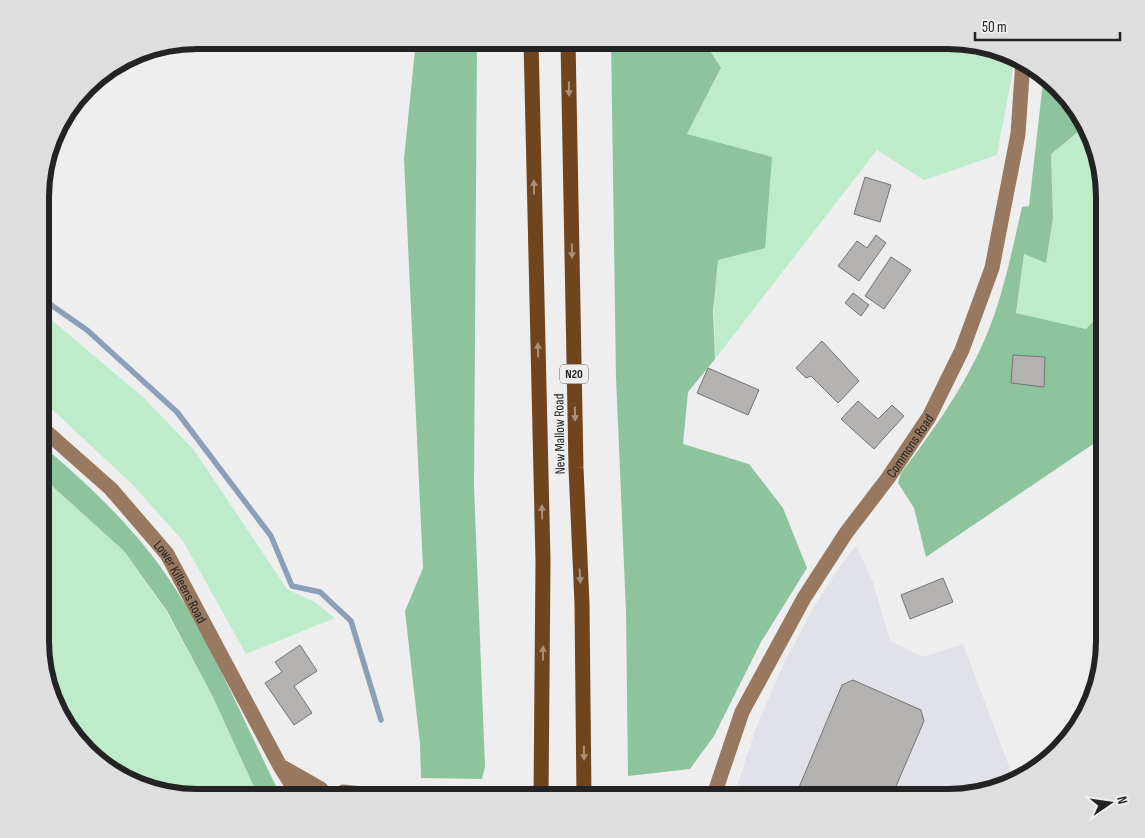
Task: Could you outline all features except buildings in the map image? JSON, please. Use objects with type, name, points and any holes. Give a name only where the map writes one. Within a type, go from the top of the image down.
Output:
[{"type":"highway","name":"New Mallow Road","points":[[531,49],[543,561],[541,789]]},
{"type":"highway","name":"New Mallow Road","points":[[568,49],[576,468],[582,604],[584,789]]},
{"type":"highway","points":[[532,789],[543,702]]},
{"type":"street","name":"Commons Road","points":[[716,789],[742,712],[804,598],[846,533],[888,478],[928,417],[962,350],[992,268],[1018,134],[1022,69]]},
{"type":"street","name":"Lower Killeens Road","points":[[49,434],[111,489],[167,554],[280,766],[294,789]]},
{"type":"street","points":[[280,766],[310,789]]},
{"type":"shaded area","points":[[856,546],[873,582],[890,641],[923,657],[963,644],[1012,775],[986,784],[948,789],[736,789],[756,728],[784,663],[816,603]]},
{"type":"green space","points":[[415,49],[477,49],[474,486],[485,767],[482,779],[421,778],[420,744],[405,611],[423,568],[404,159]]},
{"type":"green space","points":[[611,49],[709,49],[721,68],[687,134],[772,157],[765,248],[718,260],[713,311],[715,359],[688,392],[683,444],[749,464],[783,508],[807,568],[761,642],[714,736],[690,769],[628,776],[626,612],[616,377]]},
{"type":"green space","points":[[709,49],[958,49],[986,54],[1005,60],[1012,64],[1012,75],[997,155],[924,180],[877,150],[715,359],[714,299],[718,259],[687,134],[721,69]]},
{"type":"green space","points":[[1043,83],[1059,99],[1080,131],[1051,154],[1053,218],[1046,263],[1024,254],[1016,313],[1086,329],[1096,318],[1096,442],[926,557],[914,508],[898,483],[901,473],[953,400],[979,352],[987,335],[1005,281],[1022,207],[1029,206]]},
{"type":"green space","points":[[1080,131],[1085,140],[1091,159],[1096,187],[1096,318],[1086,329],[1016,313],[1024,254],[1046,262],[1053,218],[1051,154]]},
{"type":"green space","points":[[49,318],[143,397],[194,450],[287,589],[316,603],[335,618],[246,654],[183,541],[133,485],[49,406]]},
{"type":"green space","points":[[49,451],[129,528],[173,585],[189,610],[217,663],[278,789],[255,789],[213,697],[167,611],[124,551],[49,483]]},
{"type":"green space","points":[[49,483],[124,551],[166,611],[213,697],[255,789],[187,789],[159,784],[140,778],[123,769],[107,759],[86,739],[74,723],[60,698],[54,679],[49,651]]},
{"type":"waterway","points":[[49,304],[87,330],[177,412],[271,536],[292,586],[320,592],[351,621],[381,720]]}]
